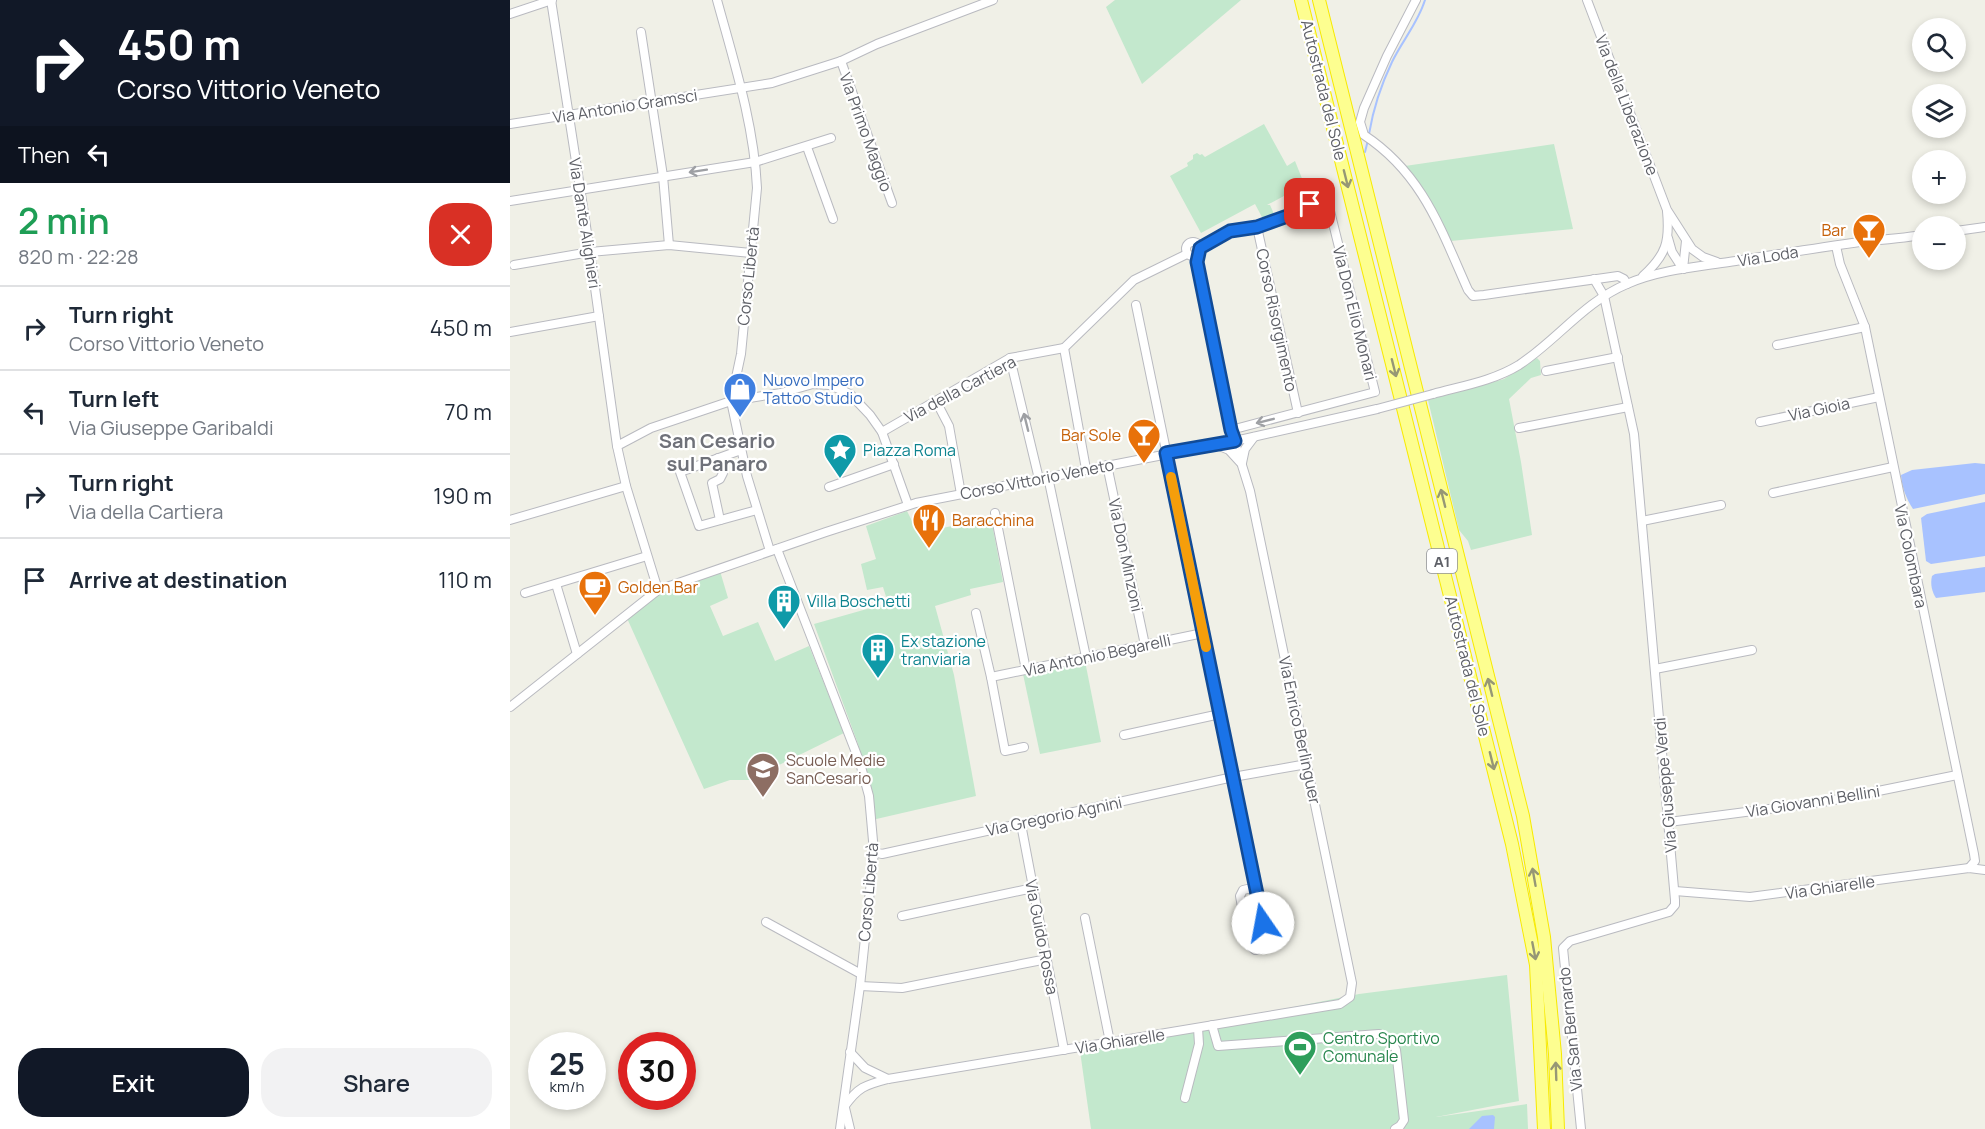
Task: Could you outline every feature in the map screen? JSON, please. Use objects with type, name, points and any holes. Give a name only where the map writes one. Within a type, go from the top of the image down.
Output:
[{"type":"highway","name":"Autostrada del Sole","points":[[1302,0],[1512,844],[1536,965],[1544,1129]]},
{"type":"highway","name":"Autostrada del Sole","points":[[1319,0],[1523,816],[1544,937],[1555,1053],[1558,1129]]},
{"type":"street","points":[[510,14],[551,0]]},
{"type":"street","name":"Via Dante Alighieri","points":[[551,0],[617,446],[626,486],[658,590]]},
{"type":"street","name":"Corso Libertà","points":[[717,0],[741,89],[755,162],[757,188],[741,354],[731,401],[757,510],[860,763],[869,796],[874,852],[860,986],[840,1129]]},
{"type":"street","name":"Via Primo Maggio","points":[[741,89],[772,83],[841,61],[877,44],[993,0]]},
{"type":"street","points":[[1416,0],[1387,56],[1360,122],[1368,137],[1421,191],[1434,211],[1468,290],[1473,296],[1618,276],[1627,284]]},
{"type":"street","name":"Via della Liberazione","points":[[1587,0],[1667,210],[1692,249],[1703,257],[1720,263]]},
{"type":"street","points":[[641,32],[663,176],[669,244]]},
{"type":"street","name":"Via Primo Maggio","points":[[841,61],[892,203]]},
{"type":"street","name":"Via Antonio Gramsci","points":[[510,124],[741,89]]},
{"type":"street","points":[[510,201],[755,162],[831,138]]},
{"type":"street","points":[[807,147],[833,219]]},
{"type":"street","name":"Via Don Elio Monari","points":[[1231,430],[1374,392],[1328,203],[1322,196],[1293,214],[1257,227]]},
{"type":"street","name":"Via della Liberazione","points":[[1667,210],[1668,238],[1672,252],[1683,269]]},
{"type":"street","points":[[1086,469],[1064,348],[1134,280],[1187,254],[1191,256],[1230,231],[1257,227]]},
{"type":"street","name":"Corso Risorgimento","points":[[1257,227],[1298,413]]},
{"type":"street","points":[[1966,230],[1985,227]]},
{"type":"street","name":"Via Loda","points":[[1720,263],[1912,237]]},
{"type":"street","points":[[1640,279],[1662,255],[1668,238]]},
{"type":"street","points":[[1683,269],[1686,241]]},
{"type":"street","points":[[1187,254],[1185,246],[1189,242],[1196,242],[1199,251]]},
{"type":"street","points":[[514,265],[590,252],[669,244],[751,253]]},
{"type":"street","name":"Via Colombara","points":[[1836,246],[1840,264],[1865,327],[1974,854],[1975,861],[1969,868]]},
{"type":"street","name":"Via Enrico Berlinguer","points":[[1199,251],[1197,262],[1231,430],[1242,464],[1352,982],[1350,997]]},
{"type":"street","name":"Corso Vittorio Veneto","points":[[510,707],[658,590],[908,505],[1235,441],[1377,409],[1491,378],[1506,372],[1539,350],[1585,309],[1627,284],[1683,269],[1720,263]]},
{"type":"street","points":[[1594,279],[1604,296]]},
{"type":"street","name":"Via Giuseppe Verdi","points":[[1604,296],[1634,434],[1675,896]]},
{"type":"street","points":[[1136,305],[1203,633],[1256,887],[1267,941],[1264,948],[1255,950],[1249,945],[1240,896],[1243,890],[1256,887]]},
{"type":"street","points":[[510,332],[599,316]]},
{"type":"street","points":[[1778,345],[1865,327]]},
{"type":"street","name":"Via della Cartiera","points":[[882,432],[1010,358],[1064,348]]},
{"type":"street","points":[[1546,371],[1618,357]]},
{"type":"street","points":[[1010,358],[1044,478],[1086,657]]},
{"type":"street","points":[[617,446],[651,428],[731,401],[781,393],[813,384],[830,385],[850,394],[882,432],[908,505]]},
{"type":"street","name":"Via Gioia","points":[[1760,422],[1879,397]]},
{"type":"street","points":[[936,401],[949,426],[962,494]]},
{"type":"street","points":[[1519,428],[1628,407]]},
{"type":"street","points":[[1242,464],[1245,449],[1254,436]]},
{"type":"street","points":[[1215,444],[1229,450],[1242,464]]},
{"type":"street","points":[[741,450],[681,472],[699,526],[757,510]]},
{"type":"street","points":[[718,458],[723,473],[720,479],[712,483],[720,520]]},
{"type":"street","points":[[829,487],[894,464]]},
{"type":"street","name":"Via Don Minzoni","points":[[1107,465],[1145,645]]},
{"type":"street","points":[[1773,493],[1893,467]]},
{"type":"street","points":[[510,520],[626,486]]},
{"type":"street","points":[[1642,521],[1721,505]]},
{"type":"street","points":[[995,513],[1026,670]]},
{"type":"street","points":[[525,593],[647,556]]},
{"type":"street","points":[[556,584],[577,654]]},
{"type":"street","points":[[976,613],[1005,751],[1024,747]]},
{"type":"street","name":"Via Antonio Begarelli","points":[[991,677],[1203,633]]},
{"type":"street","points":[[1655,669],[1752,650]]},
{"type":"street","points":[[1124,735],[1220,714]]},
{"type":"street","name":"Via Gregorio Agnini","points":[[874,852],[882,854],[1233,777],[1307,764]]},
{"type":"street","name":"Via Giovanni Bellini","points":[[1669,822],[1829,801],[1957,775]]},
{"type":"street","name":"Via Guido Rossa","points":[[1021,824],[1064,1050]]},
{"type":"street","name":"Via Ghiarelle","points":[[1675,896],[1750,897],[1969,868],[1985,870]]},
{"type":"street","points":[[902,916],[1033,888]]},
{"type":"street","name":"Via San Bernardo","points":[[1581,1129],[1563,948],[1570,941],[1669,912],[1675,905],[1675,896]]},
{"type":"street","points":[[1085,918],[1110,1042]]},
{"type":"street","points":[[766,922],[861,974]]},
{"type":"street","points":[[860,986],[902,988],[1047,959]]},
{"type":"street","name":"Via Ghiarelle","points":[[864,1085],[888,1079],[1340,1004],[1350,997]]},
{"type":"street","points":[[1212,1025],[1218,1046],[1378,1034],[1391,1040],[1396,1050],[1404,1120],[1395,1129]]},
{"type":"street","points":[[1185,1098],[1198,1044],[1198,1028]]},
{"type":"street","points":[[850,1052],[865,1068],[888,1079]]},
{"type":"street","points":[[864,1085],[848,1076],[856,1069],[865,1068]]},
{"type":"street","points":[[850,1129],[844,1107],[853,1094],[864,1085]]},
{"type":"green space","points":[[1115,0],[1241,0],[1142,84],[1106,7]]},
{"type":"green space","points":[[1264,124],[1287,166],[1295,161],[1303,181],[1297,189],[1267,205],[1270,205],[1274,214],[1263,219],[1255,204],[1201,233],[1170,176],[1188,166],[1187,163],[1193,159],[1193,155],[1197,153],[1205,157]]},
{"type":"green space","points":[[1554,144],[1573,229],[1451,241],[1431,202],[1405,166]]},
{"type":"green space","points":[[1537,358],[1540,361],[1541,375],[1531,378],[1509,399],[1532,535],[1471,550],[1468,541],[1459,530],[1428,400],[1504,379]]},
{"type":"green space","points":[[907,511],[918,533],[991,518],[1003,582],[970,589],[971,595],[935,606],[954,675],[976,796],[872,820],[858,744],[814,624],[888,603],[883,587],[867,590],[861,564],[876,559],[866,526]]},
{"type":"green space","points":[[720,571],[728,598],[710,606],[723,636],[758,622],[775,661],[809,646],[844,733],[777,766],[766,776],[755,780],[730,780],[704,789],[626,616],[665,589]]},
{"type":"green space","points":[[1085,661],[1101,742],[1040,754],[1023,674]]},
{"type":"green space","name":"Centro Sportivo Comunale","points":[[1507,975],[1519,1101],[1436,1117],[1527,1104],[1528,1129],[1091,1129],[1080,1051],[1359,994]]},
{"type":"water","points":[[1975,463],[1985,464],[1985,494],[1913,509],[1905,493],[1901,475],[1912,470]]},
{"type":"water","points":[[1985,502],[1985,556],[1931,564],[1926,561],[1921,518],[1927,514]]},
{"type":"water","points":[[1985,567],[1985,592],[1936,598],[1932,591],[1932,576],[1935,574]]},
{"type":"water","points":[[1493,1115],[1495,1117],[1494,1129],[1469,1129],[1482,1116]]},
{"type":"waterway","points":[[1369,134],[1375,107],[1388,71],[1425,0]]},
{"type":"waterway","points":[[1365,152],[1368,140]]},
{"type":"slow traffic","points":[[1171,477],[1206,647]]},
{"type":"place","name":"Bar","points":[[1869,259]]},
{"type":"place","name":"Nuovo Impero Tattoo Studio","points":[[740,418]]},
{"type":"place","name":"Bar Sole","points":[[1144,464]]},
{"type":"place","name":"Piazza Roma","points":[[840,479]]},
{"type":"place","name":"Baracchina","points":[[929,549]]},
{"type":"place","name":"Golden Bar","points":[[595,616]]},
{"type":"place","name":"Villa Boschetti","points":[[784,630]]},
{"type":"place","name":"Ex stazione tranviaria","points":[[878,679]]},
{"type":"place","name":"Scuole Medie SanCesario","points":[[763,798]]},
{"type":"place","name":"Centro Sportivo Comunale","points":[[1300,1076]]},
{"type":"district","name":"San Cesario sul Panaro","points":[[717,452]]},
{"type":"route","points":[[1263,923],[1166,453],[1235,441],[1197,262],[1200,248],[1230,231],[1257,227],[1293,214],[1310,204]]}]
